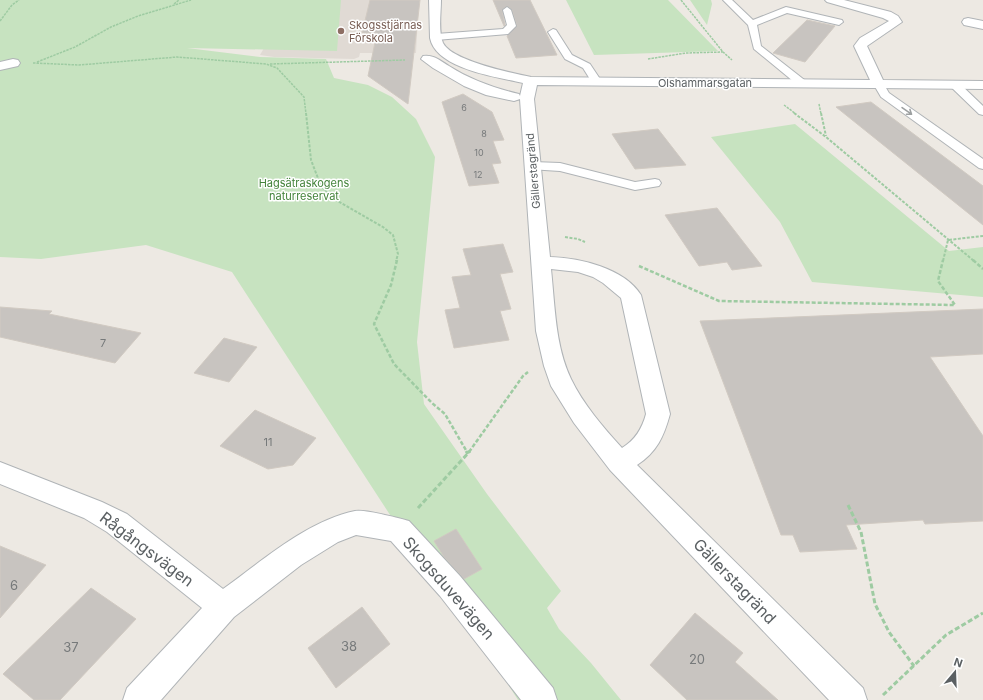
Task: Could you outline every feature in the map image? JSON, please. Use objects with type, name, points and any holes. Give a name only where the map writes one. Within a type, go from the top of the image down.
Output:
[{"type":"street","points":[[435,0],[436,37]]},
{"type":"street","points":[[831,0],[888,15],[896,22],[860,46],[879,85]]},
{"type":"street","points":[[968,22],[983,25]]},
{"type":"street","name":"Olshammarsgatan","points":[[436,37],[437,45],[445,54],[458,61],[482,69],[531,81],[983,86]]},
{"type":"street","points":[[428,60],[469,83],[492,92],[514,97]]},
{"type":"street","name":"Gällerstagränd","points":[[531,81],[527,99],[547,331],[551,353],[566,392],[588,427],[619,463],[851,700]]},
{"type":"street","points":[[541,263],[561,263],[585,266],[619,283],[631,294],[658,414],[654,429],[641,449],[619,463]]},
{"type":"street","name":"Rågångsvägen","points":[[0,473],[93,510],[116,523],[223,607]]},
{"type":"street","name":"Skogsduvevägen","points":[[139,700],[223,607],[291,556],[328,533],[356,523],[398,530],[450,586],[541,700]]},
{"type":"lane","points":[[727,0],[752,24],[757,47],[809,84]]},
{"type":"lane","points":[[436,37],[505,32],[512,26],[507,10]]},
{"type":"lane","points":[[752,24],[786,10],[839,22]]},
{"type":"lane","points":[[553,32],[568,57],[587,66],[597,82]]},
{"type":"lane","points":[[879,85],[884,95],[983,165]]},
{"type":"lane","points":[[955,85],[983,112]]},
{"type":"lane","points":[[533,166],[560,168],[635,186],[655,183]]},
{"type":"path","points":[[0,21],[12,5],[19,0]]},
{"type":"path","points":[[172,5],[179,0]]},
{"type":"path","points":[[36,62],[75,47],[110,27],[172,5],[191,0]]},
{"type":"path","points":[[681,0],[723,52],[734,62]]},
{"type":"path","points":[[632,82],[631,74],[633,64],[646,59],[686,53],[723,52]]},
{"type":"path","points":[[6,65],[36,62],[79,65],[118,60],[177,57],[266,64],[428,60]]},
{"type":"path","points":[[266,64],[277,68],[304,97],[311,160],[321,186],[334,199],[383,227],[393,235],[398,254],[393,278],[374,324],[394,364],[432,403],[445,414],[468,454]]},
{"type":"path","points":[[809,84],[826,137]]},
{"type":"path","points":[[782,104],[826,137],[983,269]]},
{"type":"path","points":[[948,240],[983,236]]},
{"type":"path","points":[[558,237],[578,239],[592,245]]},
{"type":"path","points":[[634,264],[719,301],[955,305],[938,281],[948,240]]},
{"type":"path","points":[[398,530],[468,454],[523,376],[551,353]]},
{"type":"path","points":[[848,505],[861,532],[875,604],[889,632],[914,666]]},
{"type":"path","points":[[878,700],[946,635],[983,613]]},
{"type":"shaded area","name":"Skogsstjärnas Förskola","points":[[316,0],[419,0],[416,53],[360,53],[359,57],[354,59],[274,57],[260,55],[271,36]]},
{"type":"green space","name":"Hagsätraskogens naturreservat","points":[[0,0],[341,0],[337,51],[187,48],[260,57],[326,59],[334,78],[368,85],[392,97],[416,119],[435,157],[417,342],[424,404],[487,494],[561,591],[547,608],[559,629],[591,663],[621,700],[518,700],[433,567],[394,521],[232,272],[146,245],[41,259],[0,257]]},
{"type":"green space","points":[[566,0],[668,0],[718,51],[594,55]]},
{"type":"green space","points":[[690,0],[711,0],[712,4],[707,25]]},
{"type":"green space","points":[[795,124],[949,251],[983,247],[983,297],[812,282],[780,222],[711,137]]},
{"type":"building","points":[[370,0],[420,0],[408,104],[368,76],[377,33],[362,33]]},
{"type":"building","points":[[493,0],[530,0],[557,55],[516,58],[507,36],[517,26],[512,10],[507,6],[502,10],[504,26]]},
{"type":"building","points":[[807,20],[835,26],[805,62],[773,53]]},
{"type":"building","points":[[463,94],[492,112],[504,140],[493,141],[501,163],[492,164],[499,183],[469,186],[442,102]]},
{"type":"building","points":[[871,102],[983,186],[983,225],[836,107]]},
{"type":"building","points":[[658,129],[686,165],[635,169],[612,134]]},
{"type":"building","points":[[717,208],[762,266],[732,270],[727,262],[699,266],[665,215]]},
{"type":"building","points":[[503,244],[513,272],[500,274],[511,309],[500,311],[509,340],[454,348],[445,310],[460,308],[452,277],[471,275],[463,249]]},
{"type":"building","points":[[0,307],[52,311],[49,314],[141,333],[115,363],[0,337]]},
{"type":"building","points":[[983,309],[983,354],[930,357],[983,436],[983,521],[925,524],[923,520],[846,525],[857,549],[800,552],[793,535],[781,535],[700,321]]},
{"type":"building","points":[[224,338],[257,347],[229,382],[194,373]]},
{"type":"building","points":[[255,410],[316,438],[293,465],[268,469],[220,446]]},
{"type":"building","points":[[456,529],[482,569],[464,579],[444,557],[434,541]]},
{"type":"building","points":[[0,546],[46,565],[0,618]]},
{"type":"building","points":[[91,588],[136,619],[60,700],[34,700],[3,674]]},
{"type":"building","points":[[362,607],[390,644],[336,688],[308,648]]},
{"type":"building","points":[[695,613],[743,653],[735,662],[778,700],[687,700],[650,665]]},
{"type":"place","name":"Skogsstjärnas Förskola","points":[[341,31]]}]
